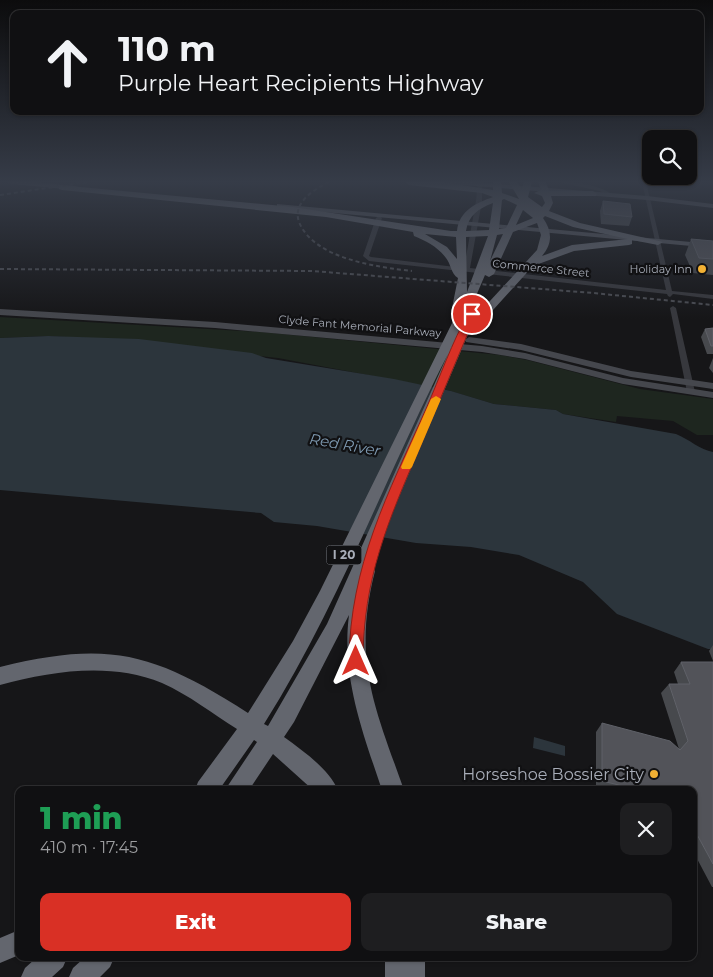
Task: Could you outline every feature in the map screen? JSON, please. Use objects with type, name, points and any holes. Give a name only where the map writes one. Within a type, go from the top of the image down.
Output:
[{"type":"highway","points":[[401,228],[435,243],[456,263],[461,290]]},
{"type":"highway","points":[[407,228],[434,232],[469,234],[515,228]]},
{"type":"highway","points":[[458,334],[463,280],[461,228]]},
{"type":"highway","name":"I 20","points":[[239,786],[300,692],[334,628],[379,529],[458,334],[489,247],[494,228]]},
{"type":"highway","name":"I 20","points":[[209,786],[222,770],[280,682],[386,472],[489,275],[511,228]]},
{"type":"highway","points":[[458,334],[541,250],[546,241],[546,232],[544,228]]},
{"type":"highway","points":[[592,228],[658,242]]},
{"type":"highway","points":[[526,266],[560,251],[584,245],[658,242]]},
{"type":"highway","points":[[379,529],[364,583],[356,624],[356,661],[364,704],[391,784]]},
{"type":"highway","points":[[0,676],[34,667],[70,661],[105,661],[135,666],[164,675],[191,687],[277,743],[305,767],[323,786]]},
{"type":"highway","points":[[0,951],[15,944]]},
{"type":"highway","points":[[34,977],[51,961]]},
{"type":"highway","points":[[82,977],[98,961]]},
{"type":"highway","points":[[398,961],[398,977]]},
{"type":"highway","points":[[412,977],[413,961]]},
{"type":"main road","points":[[512,228],[713,246]]},
{"type":"main road","name":"Clyde Fant Memorial Parkway","points":[[0,306],[205,317],[486,342],[539,351],[713,395]]},
{"type":"main road","name":"Clyde Fant Memorial Parkway","points":[[0,312],[206,324],[482,349],[525,356],[623,381],[690,388],[713,386]]},
{"type":"street","name":"Commerce Street","points":[[376,228],[366,256],[367,258],[670,295],[713,297]]},
{"type":"street","points":[[467,270],[474,228]]},
{"type":"street","points":[[654,228],[670,295]]},
{"type":"street","points":[[673,308],[690,388]]},
{"type":"shaded area","points":[[0,317],[261,332],[500,355],[527,360],[640,389],[713,399],[713,435],[697,435],[673,421],[617,416],[616,422],[563,414],[556,410],[494,404],[447,390],[278,358],[86,338],[48,336],[0,338]]},
{"type":"water","name":"Red River","points":[[48,336],[139,339],[252,353],[266,358],[394,379],[451,391],[494,404],[556,410],[563,414],[681,436],[713,452],[713,649],[708,649],[617,614],[583,582],[519,555],[471,547],[416,543],[317,526],[274,522],[261,513],[0,490],[0,338]]},
{"type":"water","points":[[534,737],[565,746],[565,756],[533,748]]},
{"type":"building","points":[[691,239],[713,241],[713,259],[699,258]]},
{"type":"building","points":[[713,328],[713,346],[711,346],[705,329]]},
{"type":"building","name":"Horseshoe Bossier City","points":[[681,662],[713,662],[713,864],[697,835],[697,786],[623,786],[602,781],[602,723],[670,741],[680,750],[688,741],[669,684],[690,684]]},
{"type":"railway","points":[[302,228],[307,235],[318,245],[332,253],[382,267],[412,271]]},
{"type":"railway","points":[[0,269],[312,271],[593,293],[713,305]]},
{"type":"slow traffic","points":[[406,467],[436,399]]},
{"type":"place","name":"Holiday Inn","points":[[702,269]]},
{"type":"place","name":"Horseshoe Bossier City","points":[[654,774]]},
{"type":"route","points":[[356,661],[356,624],[364,583],[379,529],[472,314]]}]
